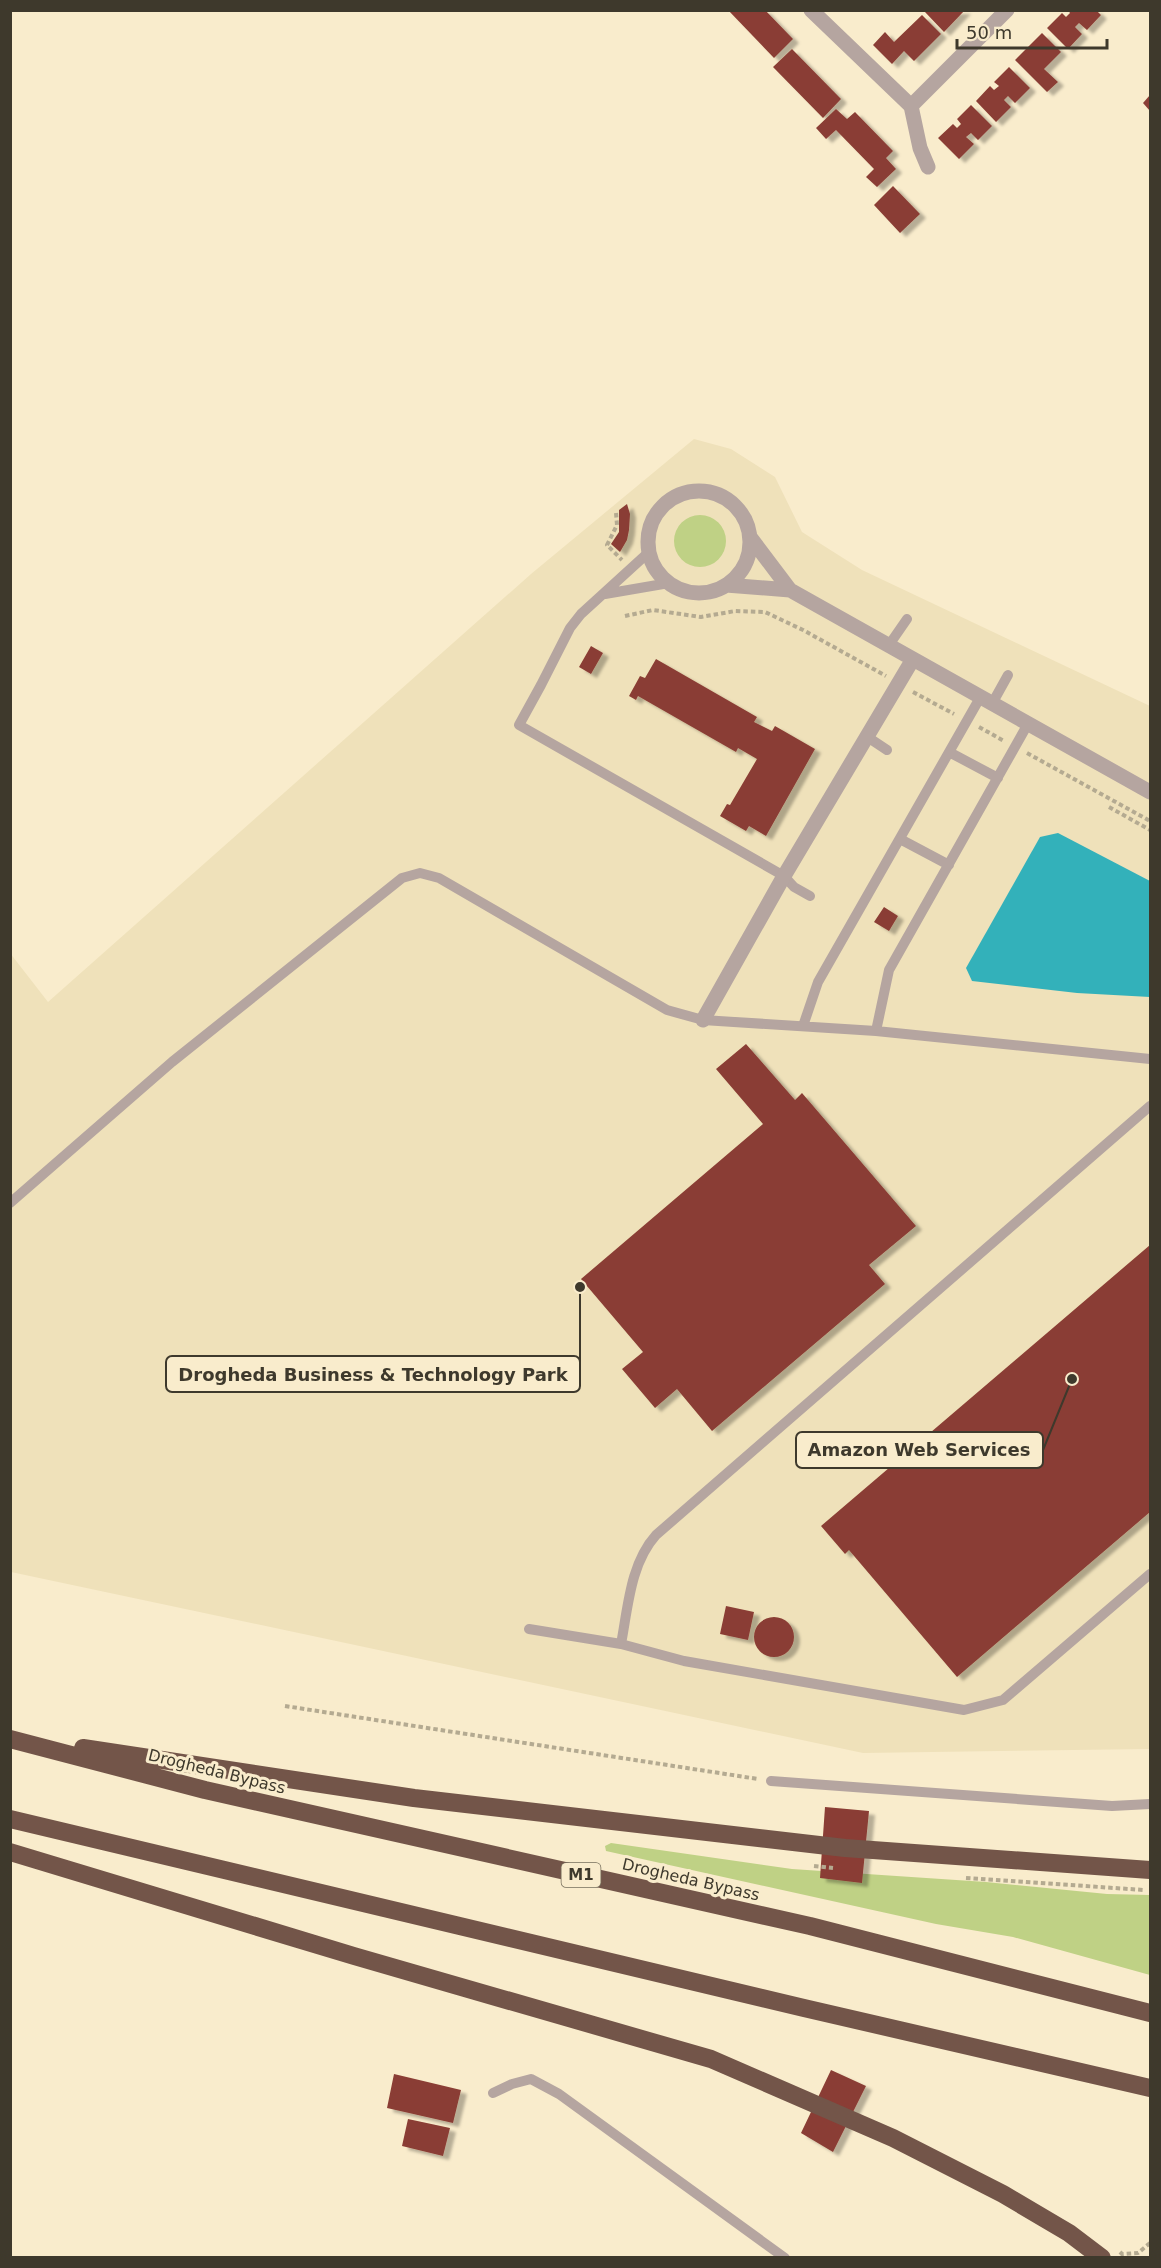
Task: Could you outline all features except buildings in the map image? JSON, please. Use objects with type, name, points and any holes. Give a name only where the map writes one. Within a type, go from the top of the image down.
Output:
[{"type":"highway","points":[[10,1738],[414,1798],[845,1848],[1150,1870]]},
{"type":"highway","name":"Drogheda Bypass","points":[[10,1738],[205,1790],[810,1926],[1150,2013]]},
{"type":"highway","points":[[10,1819],[1150,2088]]},
{"type":"highway","points":[[10,1852],[365,1959],[711,2059],[893,2138],[1110,2254]]},
{"type":"street","points":[[812,10],[911,106],[920,148],[928,167]]},
{"type":"street","points":[[911,106],[1007,10]]},
{"type":"street","points":[[691,491],[707,492],[730,502],[746,521],[750,537],[745,564],[737,576],[726,585],[712,591],[697,593],[682,590],[669,583],[653,565],[649,552],[648,537],[652,520],[662,507],[675,497],[691,491]]},
{"type":"street","points":[[750,537],[790,590],[1029,722],[1150,792]]},
{"type":"street","points":[[726,585],[790,590]]},
{"type":"street","points":[[703,1020],[784,876],[913,658]]},
{"type":"lane","points":[[649,552],[605,594],[580,614],[570,628],[519,725],[784,876],[794,887],[810,896]]},
{"type":"lane","points":[[605,594],[669,583]]},
{"type":"lane","points":[[889,645],[907,619]]},
{"type":"lane","points":[[803,1026],[818,982],[967,721],[1008,675]]},
{"type":"lane","points":[[876,1031],[889,970],[1029,722]]},
{"type":"lane","points":[[866,736],[887,750]]},
{"type":"lane","points":[[949,752],[998,778]]},
{"type":"lane","points":[[900,839],[949,865]]},
{"type":"lane","points":[[10,1203],[172,1062],[402,878],[420,873],[439,878],[667,1010],[703,1020],[876,1031],[1150,1059]]},
{"type":"lane","points":[[621,1644],[639,1560],[646,1546],[656,1535],[1150,1106]]},
{"type":"lane","points":[[529,1629],[621,1644],[684,1661],[964,1710],[1003,1701],[1150,1574]]},
{"type":"lane","points":[[771,1781],[1112,1806],[1150,1804]]},
{"type":"lane","points":[[493,2093],[512,2084],[531,2079],[559,2094],[785,2258]]},
{"type":"path","points":[[616,513],[616,525],[607,545],[631,568]]},
{"type":"path","points":[[626,616],[653,610],[701,617],[735,611],[765,612],[803,630],[1150,821]]},
{"type":"path","points":[[1109,807],[1150,830]]},
{"type":"path","points":[[285,1706],[771,1781]]},
{"type":"path","points":[[814,1866],[837,1868]]},
{"type":"path","points":[[962,1877],[1116,1890],[1150,1890]]},
{"type":"path","points":[[1110,2254],[1138,2253],[1150,2243]]},
{"type":"shaded area","points":[[694,439],[731,449],[775,477],[802,532],[862,570],[1150,706],[1150,1749],[863,1753],[11,1572],[10,953],[48,1002],[531,574]]},
{"type":"green space","points":[[695,515],[705,515],[719,522],[726,541],[719,560],[705,567],[695,567],[685,563],[678,556],[674,546],[674,536],[678,526],[685,519]]},
{"type":"green space","points":[[611,1843],[792,1869],[986,1882],[1107,1894],[1150,1895],[1150,1975],[1013,1937],[936,1924],[606,1851],[605,1846]]},
{"type":"water","points":[[1058,833],[1150,881],[1150,997],[1077,993],[972,981],[966,968],[1040,837]]},
{"type":"place","name":"Drogheda Business & Technology Park","points":[[580,1287]]},
{"type":"place","name":"Amazon Web Services","points":[[1072,1379]]}]
